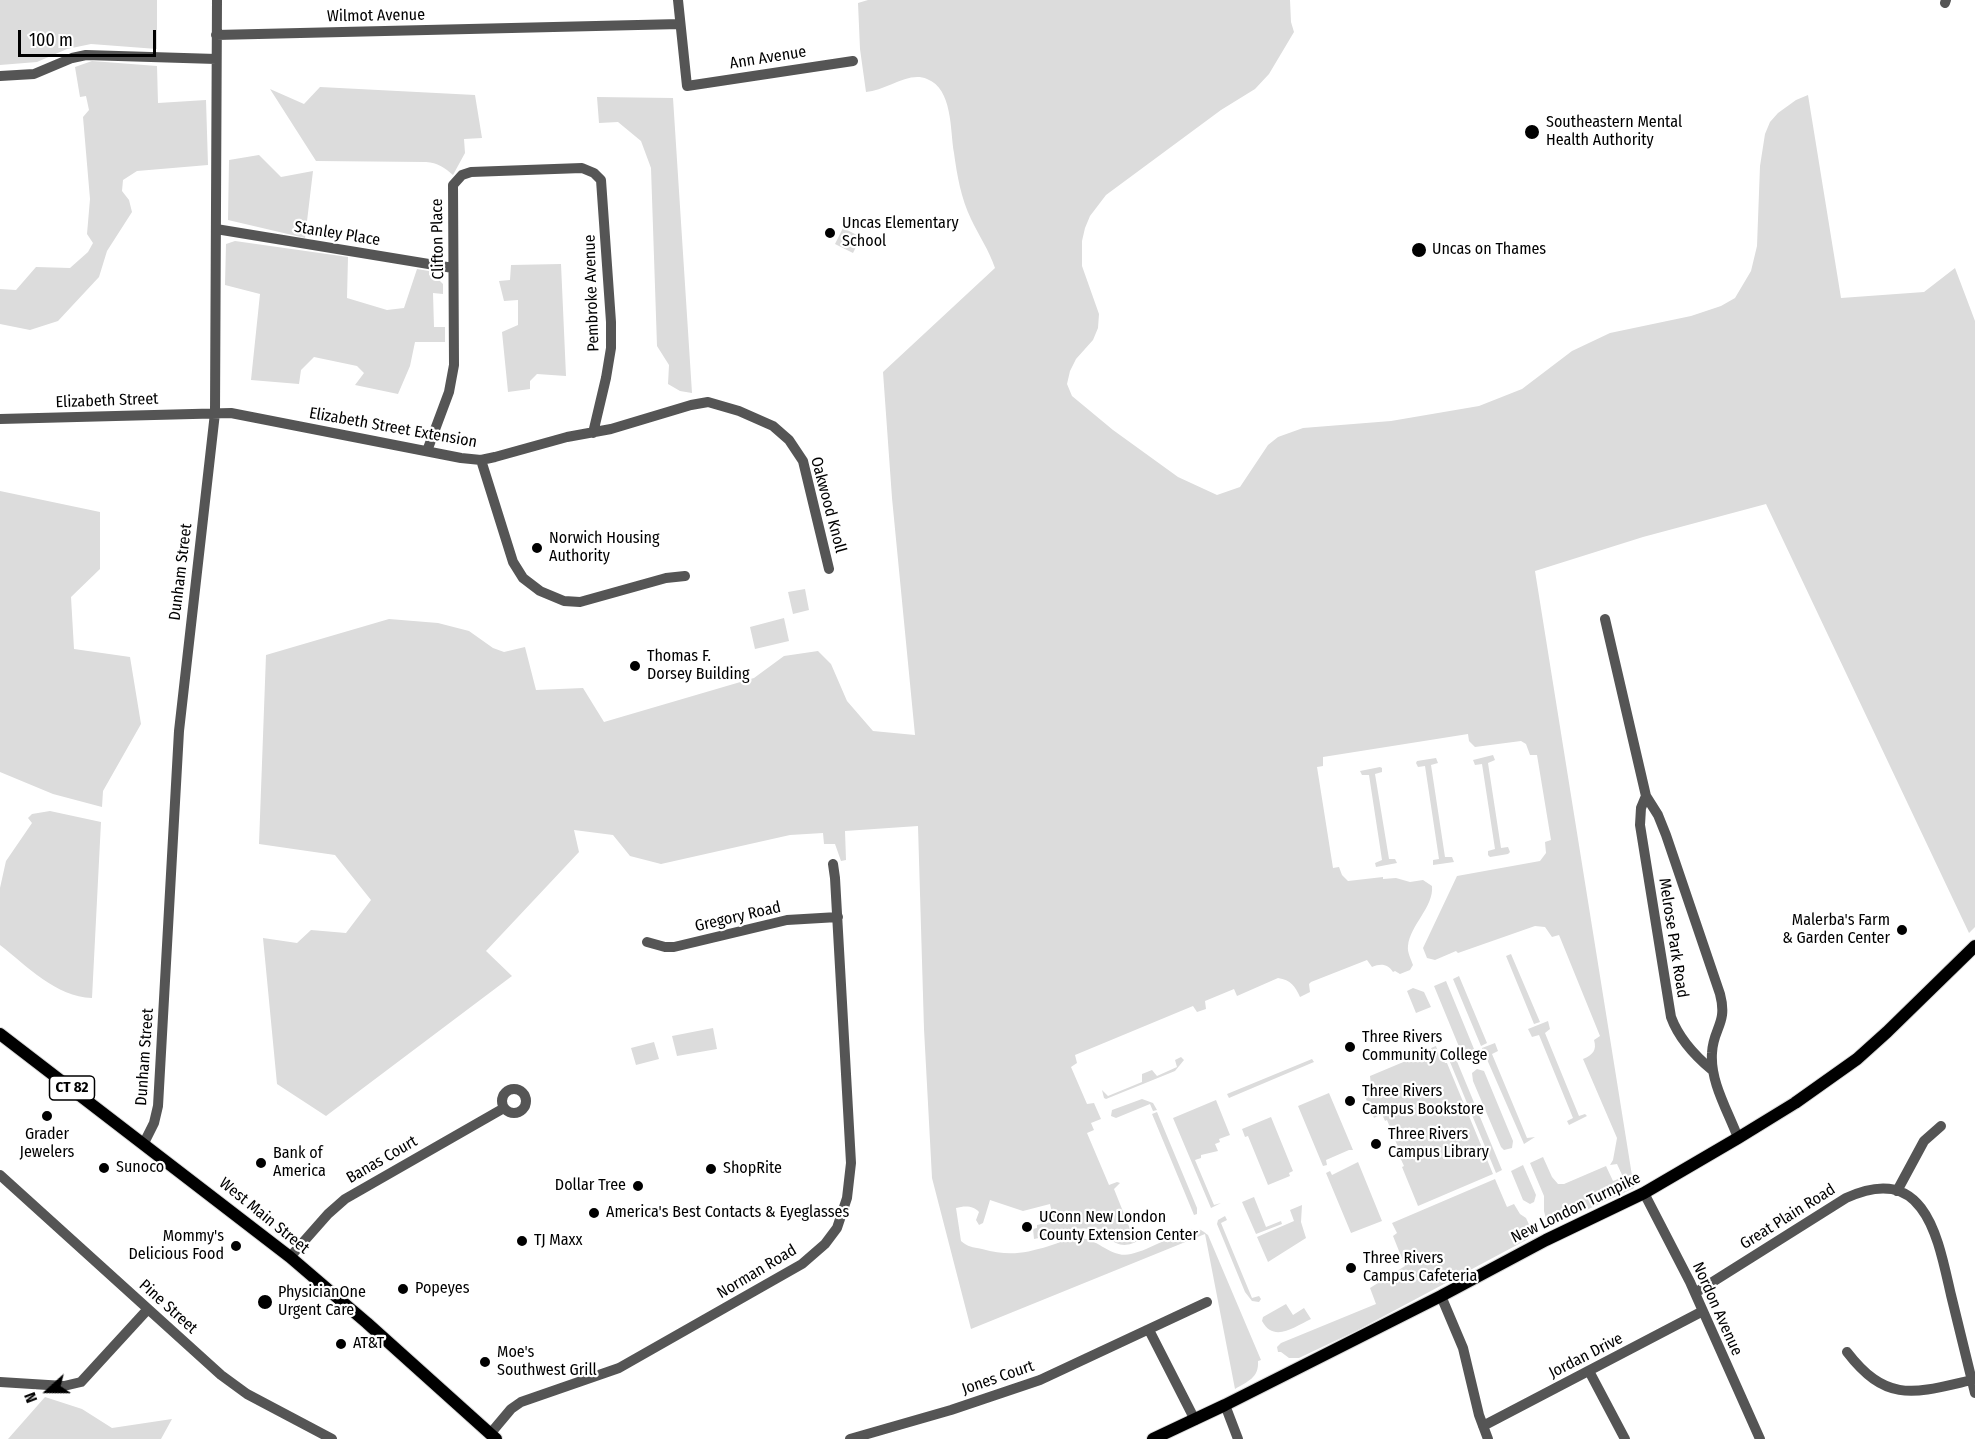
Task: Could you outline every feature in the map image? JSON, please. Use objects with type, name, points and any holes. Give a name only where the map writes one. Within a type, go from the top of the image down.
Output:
[{"type":"main road","name":"New London Turnpike","points":[[1153,1439],[1441,1296],[1546,1240],[1644,1193],[1738,1138],[1795,1103],[1857,1059],[1975,946]]},
{"type":"main road","name":"West Main Street","points":[[0,1034],[290,1257],[493,1436]]},
{"type":"street","name":"Dunham Street","points":[[144,1143],[154,1123],[158,1106],[178,739],[216,414],[217,0]]},
{"type":"street","points":[[678,0],[680,24]]},
{"type":"street","name":"Wilmot Avenue","points":[[216,35],[680,24]]},
{"type":"street","name":"Ann Avenue","points":[[680,24],[687,86],[854,61]]},
{"type":"street","points":[[0,76],[34,74],[72,58],[86,55],[216,59]]},
{"type":"street","name":"Clifton Place","points":[[427,451],[453,375],[454,182],[462,175],[471,172],[582,168],[597,175],[603,186]]},
{"type":"street","name":"Pembroke Avenue","points":[[592,433],[606,378],[610,348],[611,322],[603,186]]},
{"type":"street","name":"Stanley Place","points":[[216,230],[453,268]]},
{"type":"street","name":"Elizabeth Street Extension","points":[[216,414],[237,414],[481,460],[704,403]]},
{"type":"street","name":"Oakwood Knoll","points":[[704,403],[717,404],[762,420],[782,432],[794,446],[802,461],[829,569]]},
{"type":"street","name":"Elizabeth Street","points":[[0,419],[216,414]]},
{"type":"street","points":[[481,460],[513,562],[524,578],[540,591],[564,601],[580,602],[685,576]]},
{"type":"street","name":"Melrose Park Road","points":[[1605,619],[1646,796],[1658,815],[1666,835],[1722,1001],[1722,1021],[1712,1048],[1712,1071],[1738,1138]]},
{"type":"street","name":"Melrose Park Road","points":[[1646,796],[1641,808],[1640,825],[1671,1017],[1678,1034],[1689,1049],[1712,1071]]},
{"type":"street","name":"Norman Road","points":[[493,1436],[512,1409],[521,1402],[619,1368],[807,1261],[833,1233],[848,1198],[851,1163],[838,916],[833,864]]},
{"type":"street","name":"Gregory Road","points":[[647,942],[674,947],[787,920],[838,916]]},
{"type":"street","name":"Banas Court","points":[[290,1257],[333,1209],[345,1199],[504,1108]]},
{"type":"street","points":[[1941,1126],[1924,1143],[1897,1191],[1919,1205],[1935,1231],[1975,1393]]},
{"type":"street","name":"Pine Street","points":[[0,1175],[221,1375],[247,1394],[332,1439]]},
{"type":"street","name":"Great Plain Road","points":[[1695,1293],[1846,1198],[1876,1190],[1897,1191]]},
{"type":"street","name":"Nordon Avenue","points":[[1644,1193],[1695,1293],[1760,1439]]},
{"type":"street","points":[[1441,1296],[1465,1353],[1488,1439]]},
{"type":"street","name":"Jones Court","points":[[850,1439],[951,1410],[1040,1380],[1207,1302]]},
{"type":"street","points":[[0,1382],[63,1386],[81,1382],[148,1309]]},
{"type":"street","name":"Jordan Drive","points":[[1483,1426],[1702,1311]]},
{"type":"street","points":[[1149,1330],[1195,1420]]},
{"type":"street","points":[[1847,1352],[1874,1379],[1897,1390],[1920,1391],[1972,1380]]},
{"type":"street","points":[[1589,1371],[1625,1439]]},
{"type":"street","points":[[1225,1405],[1238,1439]]},
{"type":"shaded area","points":[[0,0],[157,0],[157,49],[91,44],[67,49],[37,62],[0,65]]},
{"type":"shaded area","points":[[868,0],[1290,0],[1294,32],[1269,74],[1255,89],[1221,110],[1106,195],[1090,216],[1082,241],[1082,266],[1099,314],[1098,328],[1093,340],[1076,359],[1070,371],[1067,384],[1072,396],[1113,430],[1178,477],[1217,495],[1240,487],[1268,445],[1278,437],[1303,428],[1391,421],[1479,406],[1522,389],[1572,351],[1610,333],[1691,316],[1721,306],[1735,298],[1751,271],[1757,246],[1760,166],[1765,134],[1770,122],[1778,113],[1796,100],[1808,95],[1841,298],[1924,292],[1955,268],[1975,321],[1975,927],[1969,933],[1766,504],[1643,537],[1535,571],[1634,1188],[1556,1224],[1546,1219],[1544,1196],[1530,1163],[1543,1157],[1552,1177],[1558,1184],[1564,1184],[1606,1166],[1613,1181],[1623,1177],[1617,1164],[1610,1165],[1617,1138],[1583,1059],[1593,1052],[1594,1040],[1600,1036],[1559,935],[1552,937],[1545,927],[1535,926],[1435,960],[1427,958],[1423,948],[1457,876],[1540,861],[1546,853],[1545,842],[1551,840],[1537,755],[1530,755],[1526,744],[1521,741],[1475,747],[1469,741],[1468,734],[1323,757],[1323,766],[1317,767],[1333,868],[1339,867],[1342,875],[1348,881],[1383,877],[1383,879],[1396,878],[1410,882],[1423,880],[1432,886],[1432,894],[1426,909],[1410,938],[1408,951],[1413,965],[1410,970],[1400,974],[1384,965],[1372,967],[1367,960],[1311,982],[1310,992],[1300,997],[1292,984],[1278,978],[1237,996],[1234,989],[1205,1001],[1206,1009],[1197,1012],[1193,1006],[1075,1055],[1077,1063],[1071,1067],[1087,1104],[1094,1103],[1101,1119],[1091,1123],[1094,1130],[1087,1133],[1109,1185],[1120,1183],[1114,1189],[1132,1234],[1138,1232],[1141,1239],[1125,1245],[1119,1244],[1097,1232],[1083,1228],[1034,1239],[1033,1229],[1037,1228],[1037,1225],[1054,1221],[1050,1204],[1023,1211],[990,1200],[983,1223],[979,1225],[976,1220],[979,1212],[977,1210],[968,1207],[956,1208],[961,1241],[970,1247],[1000,1253],[1031,1251],[1066,1240],[1084,1238],[1123,1255],[1147,1249],[1189,1230],[1202,1231],[1208,1235],[1261,1360],[1258,1361],[1255,1375],[1235,1389],[1205,1234],[971,1329],[932,1178],[924,1029],[918,826],[845,831],[846,860],[841,861],[835,844],[824,844],[823,833],[790,835],[661,864],[630,856],[613,835],[574,830],[579,852],[486,951],[512,976],[326,1116],[277,1084],[263,938],[297,943],[311,930],[346,933],[371,900],[335,855],[259,844],[266,655],[389,619],[438,623],[469,631],[493,648],[504,652],[525,647],[536,690],[583,688],[604,722],[754,678],[784,656],[818,651],[831,664],[847,701],[873,731],[915,735],[892,498],[883,372],[995,268],[962,195],[949,111],[942,92],[935,84],[920,77],[905,79],[866,92],[860,49],[858,3]]},
{"type":"shaded area","points":[[92,61],[157,66],[158,103],[206,100],[208,165],[137,171],[123,180],[122,191],[129,200],[132,212],[107,251],[99,277],[58,321],[30,330],[0,324],[0,289],[16,290],[36,267],[70,268],[88,252],[93,243],[87,234],[90,199],[83,117],[89,110],[86,96],[80,97],[75,67]]},
{"type":"shaded area","points":[[320,87],[475,95],[482,138],[464,139],[465,153],[453,175],[441,166],[426,162],[316,161],[270,89],[304,104]]},
{"type":"shaded area","points":[[597,97],[673,98],[692,393],[680,391],[668,384],[669,365],[657,346],[651,168],[641,141],[618,122],[599,123]]},
{"type":"shaded area","points":[[259,155],[281,177],[313,171],[305,238],[228,220],[229,160]]},
{"type":"shaded area","points":[[843,228],[861,237],[853,253],[835,244]]},
{"type":"shaded area","points":[[235,241],[348,257],[347,298],[387,310],[404,308],[417,269],[429,271],[429,275],[437,278],[443,284],[443,294],[433,293],[434,327],[445,327],[445,342],[415,342],[410,366],[398,394],[355,385],[364,373],[357,366],[314,357],[301,370],[299,384],[251,380],[260,294],[225,285],[226,244]]},
{"type":"shaded area","points":[[561,264],[566,376],[537,374],[530,381],[530,389],[508,392],[502,332],[518,325],[518,300],[504,301],[499,281],[510,280],[511,265]]},
{"type":"shaded area","points":[[0,491],[100,512],[100,569],[71,597],[74,649],[130,657],[141,724],[103,791],[102,807],[53,794],[0,772]]},
{"type":"shaded area","points":[[805,589],[809,610],[793,614],[788,592]]},
{"type":"shaded area","points":[[784,618],[789,641],[755,649],[750,627]]},
{"type":"shaded area","points":[[1493,755],[1495,760],[1488,763],[1501,848],[1508,847],[1510,852],[1490,857],[1488,851],[1495,849],[1482,764],[1475,765],[1473,760]]},
{"type":"shaded area","points":[[1436,758],[1438,763],[1431,765],[1445,857],[1452,857],[1454,862],[1433,865],[1433,860],[1439,859],[1425,766],[1418,767],[1416,763]]},
{"type":"shaded area","points":[[1380,767],[1382,772],[1375,774],[1389,859],[1395,859],[1397,863],[1376,867],[1375,863],[1382,860],[1369,775],[1362,775],[1360,771]]},
{"type":"shaded area","points":[[50,811],[101,822],[92,998],[66,992],[54,986],[31,971],[0,945],[0,888],[6,861],[32,823],[28,818],[32,814]]},
{"type":"shaded area","points":[[1511,954],[1540,1022],[1534,1024],[1506,956]]},
{"type":"shaded area","points":[[1459,976],[1487,1043],[1481,1046],[1453,979]]},
{"type":"shaded area","points":[[1446,981],[1474,1049],[1462,1054],[1434,986]]},
{"type":"shaded area","points":[[1413,988],[1424,992],[1431,1007],[1416,1013],[1407,991]]},
{"type":"shaded area","points":[[1548,1021],[1550,1029],[1545,1033],[1579,1116],[1585,1114],[1587,1116],[1569,1125],[1567,1121],[1573,1118],[1539,1035],[1532,1037],[1528,1029]]},
{"type":"shaded area","points":[[713,1028],[717,1049],[677,1056],[672,1036]]},
{"type":"shaded area","points":[[654,1042],[659,1059],[636,1065],[631,1048]]},
{"type":"shaded area","points":[[1495,1043],[1498,1051],[1492,1054],[1527,1138],[1535,1137],[1524,1144],[1482,1048]]},
{"type":"shaded area","points":[[1436,1046],[1439,1055],[1442,1054],[1447,1063],[1493,1174],[1418,1206],[1402,1167],[1404,1166],[1398,1153],[1400,1152],[1387,1120],[1385,1121],[1382,1114],[1374,1118],[1363,1092],[1371,1085],[1370,1076],[1432,1050],[1431,1048]]},
{"type":"shaded area","points":[[1181,1057],[1184,1060],[1175,1071],[1104,1098],[1102,1090],[1108,1096],[1142,1082],[1142,1074],[1152,1070],[1157,1076],[1177,1067],[1175,1060]]},
{"type":"shaded area","points":[[1312,1059],[1314,1062],[1229,1098],[1227,1094]]},
{"type":"shaded area","points":[[1456,1059],[1502,1170],[1496,1173],[1450,1062]]},
{"type":"shaded area","points":[[1477,1069],[1484,1071],[1513,1141],[1512,1148],[1504,1150],[1501,1147],[1473,1081],[1472,1073]]},
{"type":"shaded area","points":[[1329,1093],[1353,1150],[1326,1160],[1327,1165],[1323,1166],[1298,1106]]},
{"type":"shaded area","points":[[1142,1099],[1153,1103],[1157,1110],[1153,1111],[1150,1104],[1116,1118],[1111,1116],[1112,1110]]},
{"type":"shaded area","points":[[1216,1100],[1230,1135],[1219,1139],[1220,1142],[1215,1144],[1218,1151],[1201,1155],[1201,1158],[1195,1160],[1214,1205],[1221,1203],[1211,1208],[1173,1118]]},
{"type":"shaded area","points":[[1157,1112],[1197,1208],[1197,1214],[1194,1215],[1152,1114]]},
{"type":"shaded area","points":[[1271,1117],[1293,1171],[1289,1173],[1290,1176],[1268,1185],[1248,1136],[1245,1137],[1242,1129]]},
{"type":"shaded area","points":[[1358,1162],[1382,1221],[1351,1233],[1326,1173],[1330,1171],[1332,1175]]},
{"type":"shaded area","points":[[1523,1165],[1536,1195],[1534,1202],[1530,1204],[1523,1200],[1511,1171]]},
{"type":"shaded area","points":[[1495,1179],[1507,1207],[1514,1204],[1520,1214],[1526,1218],[1532,1231],[1530,1238],[1356,1331],[1299,1358],[1289,1358],[1278,1352],[1277,1347],[1281,1343],[1376,1304],[1370,1288],[1405,1266],[1393,1236],[1397,1233],[1392,1223]]},
{"type":"shaded area","points":[[1254,1197],[1266,1227],[1281,1221],[1282,1224],[1256,1234],[1242,1202]]},
{"type":"shaded area","points":[[1302,1205],[1301,1222],[1306,1238],[1268,1262],[1257,1237],[1294,1221],[1290,1210]]},
{"type":"shaded area","points":[[1225,1216],[1227,1220],[1221,1223],[1252,1298],[1259,1296],[1261,1299],[1259,1302],[1252,1301],[1245,1292],[1217,1224],[1218,1220]]},
{"type":"shaded area","points":[[1286,1304],[1293,1315],[1304,1308],[1311,1319],[1285,1331],[1272,1331],[1267,1328],[1262,1321],[1263,1317]]},
{"type":"shaded area","points":[[45,1397],[82,1409],[112,1428],[172,1419],[161,1439],[8,1439]]},
{"type":"place","name":"Southeastern Mental Health Authority","points":[[1532,132]]},
{"type":"place","name":"Uncas Elementary School","points":[[830,233]]},
{"type":"place","name":"Uncas on Thames","points":[[1419,250]]},
{"type":"place","name":"Norwich Housing Authority","points":[[537,548]]},
{"type":"place","name":"Thomas F. Dorsey Building","points":[[635,666]]},
{"type":"place","name":"Malerba's Farm & Garden Center","points":[[1902,930]]},
{"type":"place","name":"Three Rivers Community College","points":[[1350,1047]]},
{"type":"place","name":"Three Rivers Campus Bookstore","points":[[1350,1101]]},
{"type":"place","name":"Grader Jewelers","points":[[47,1116]]},
{"type":"place","name":"Three Rivers Campus Library","points":[[1376,1144]]},
{"type":"place","name":"Bank of America","points":[[261,1163]]},
{"type":"place","name":"Sunoco","points":[[104,1168]]},
{"type":"place","name":"ShopRite","points":[[711,1169]]},
{"type":"place","name":"Dollar Tree","points":[[638,1186]]},
{"type":"place","name":"America's Best Contacts & Eyeglasses","points":[[594,1213]]},
{"type":"place","name":"UConn New London County Extension Center","points":[[1027,1227]]},
{"type":"place","name":"TJ Maxx","points":[[522,1241]]},
{"type":"place","name":"Mommy's Delicious Food","points":[[236,1246]]},
{"type":"place","name":"Three Rivers Campus Cafeteria","points":[[1351,1268]]},
{"type":"place","name":"Popeyes","points":[[403,1289]]},
{"type":"place","name":"PhysicianOne Urgent Care","points":[[265,1302]]},
{"type":"place","name":"AT&T","points":[[341,1344]]},
{"type":"place","name":"Moe's Southwest Grill","points":[[485,1362]]}]
